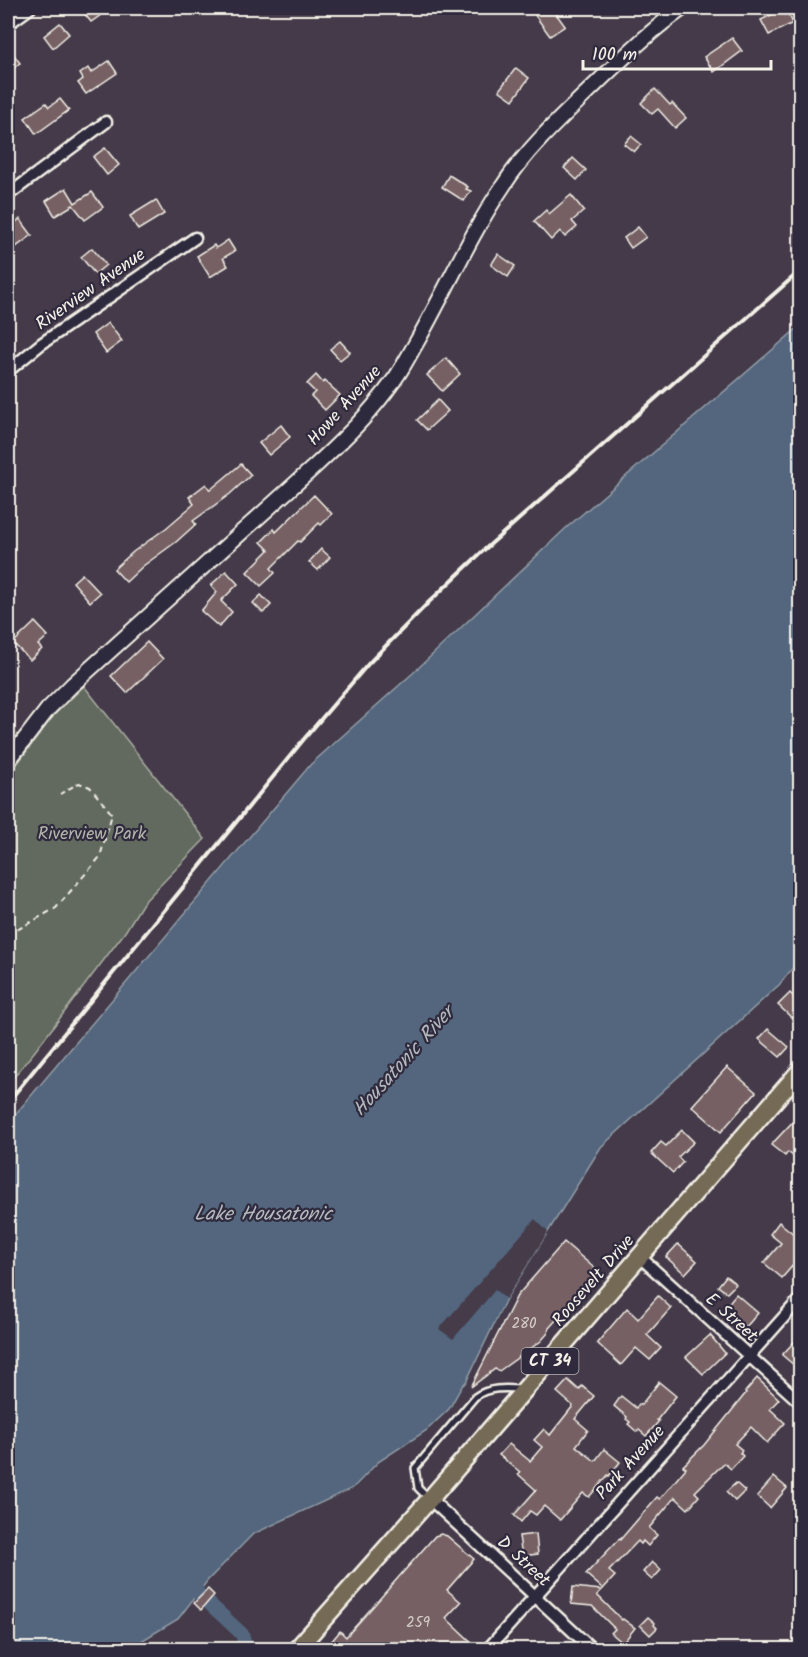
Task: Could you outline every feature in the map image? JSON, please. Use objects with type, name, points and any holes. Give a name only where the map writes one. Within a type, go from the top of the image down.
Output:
[{"type":"main road","name":"Howe Avenue","points":[[8,761],[48,709],[72,685],[314,467],[376,404],[395,379],[422,333],[502,186],[538,142],[631,50],[683,8]]},
{"type":"main road","name":"Roosevelt Drive","points":[[296,1650],[801,1071]]},
{"type":"street","points":[[8,24],[30,8]]},
{"type":"street","points":[[8,195],[106,122]]},
{"type":"street","name":"Riverview Avenue","points":[[8,371],[41,345],[195,238]]},
{"type":"street","name":"E Street","points":[[640,1257],[801,1402]]},
{"type":"street","name":"Park Avenue","points":[[487,1650],[801,1299]]},
{"type":"street","name":"D Street","points":[[430,1499],[593,1650]]},
{"type":"lane","points":[[430,1499],[418,1488],[415,1468],[475,1397],[500,1388],[525,1390]]},
{"type":"path","points":[[8,935],[56,908],[100,857],[112,814],[90,787],[79,783],[60,794]]},
{"type":"green space","name":"Riverview Park","points":[[84,686],[205,839],[143,903],[125,932],[8,1084],[8,776],[54,715]]},
{"type":"water","name":"Lake Housatonic","points":[[800,326],[800,959],[779,985],[601,1147],[506,1299],[466,1382],[449,1409],[427,1430],[378,1462],[353,1488],[253,1534],[208,1580],[178,1619],[128,1649],[8,1650],[8,1123],[311,764],[413,673],[565,529]]},
{"type":"pier","points":[[535,1219],[548,1232],[506,1299],[495,1290],[453,1339],[439,1329]]},
{"type":"building","points":[[80,8],[111,8],[91,22]]},
{"type":"building","points":[[543,8],[552,8],[565,26],[550,36],[534,14]]},
{"type":"building","points":[[785,8],[793,23],[769,35],[761,20]]},
{"type":"building","points":[[60,23],[69,34],[53,48],[44,36]]},
{"type":"building","points":[[732,38],[742,51],[714,72],[704,57]]},
{"type":"building","points":[[8,47],[20,63],[8,72]]},
{"type":"building","points":[[109,61],[117,73],[86,94],[78,83],[83,79],[80,74],[88,68],[91,73]]},
{"type":"building","points":[[516,68],[529,78],[513,100],[499,90]]},
{"type":"building","points":[[655,89],[686,118],[675,128],[658,109],[652,114],[641,103]]},
{"type":"building","points":[[60,99],[69,110],[36,134],[25,118],[46,103],[49,107]]},
{"type":"building","points":[[631,136],[641,144],[634,152],[624,144]]},
{"type":"building","points":[[105,148],[119,165],[107,175],[93,157]]},
{"type":"building","points":[[573,158],[586,170],[577,180],[564,168]]},
{"type":"building","points":[[449,175],[471,191],[464,201],[442,187]]},
{"type":"building","points":[[66,188],[75,203],[92,192],[103,207],[85,220],[73,205],[55,216],[46,201]]},
{"type":"building","points":[[571,195],[584,211],[572,221],[577,227],[565,237],[560,231],[551,240],[534,221],[546,210],[549,214]]},
{"type":"building","points":[[156,200],[164,214],[138,230],[130,216]]},
{"type":"building","points":[[20,219],[32,235],[8,253],[8,228]]},
{"type":"building","points":[[638,227],[646,237],[631,248],[624,238]]},
{"type":"building","points":[[228,240],[235,251],[223,258],[228,266],[210,277],[197,256],[214,245],[216,248]]},
{"type":"building","points":[[92,248],[106,265],[95,274],[81,257]]},
{"type":"building","points":[[498,254],[515,266],[508,277],[491,265]]},
{"type":"building","points":[[108,323],[122,341],[106,353],[93,334]]},
{"type":"building","points":[[340,341],[350,352],[340,360],[330,349]]},
{"type":"building","points":[[446,358],[460,374],[442,391],[427,375]]},
{"type":"building","points":[[316,375],[340,395],[325,410],[311,396],[315,392],[307,384]]},
{"type":"building","points":[[438,400],[448,411],[427,430],[417,420]]},
{"type":"building","points":[[281,425],[290,437],[269,455],[259,443]]},
{"type":"building","points":[[241,464],[251,475],[230,494],[193,521],[196,524],[176,542],[143,566],[126,582],[114,569],[194,504],[189,497],[206,484],[210,490]]},
{"type":"building","points":[[314,495],[332,514],[300,542],[298,541],[271,568],[275,573],[261,586],[247,572],[269,550],[261,542],[274,529],[276,532]]},
{"type":"building","points":[[321,549],[330,557],[318,570],[309,562]]},
{"type":"building","points":[[226,571],[238,584],[221,601],[232,612],[219,627],[201,611],[217,592],[211,585]]},
{"type":"building","points":[[82,574],[100,593],[90,602],[73,582]]},
{"type":"building","points":[[261,595],[271,605],[263,613],[253,603]]},
{"type":"building","points":[[35,622],[48,636],[38,645],[42,649],[30,660],[13,643]]},
{"type":"building","points":[[147,642],[163,659],[127,693],[111,676]]},
{"type":"building","points":[[790,993],[801,1004],[801,1011],[793,1019],[778,1005]]},
{"type":"building","points":[[768,1029],[789,1047],[780,1057],[759,1039]]},
{"type":"building","points":[[727,1067],[756,1092],[721,1132],[692,1106]]},
{"type":"building","points":[[801,1113],[801,1149],[794,1157],[788,1152],[785,1156],[771,1145]]},
{"type":"building","points":[[682,1130],[694,1142],[678,1157],[683,1162],[673,1173],[651,1153],[661,1142],[666,1146]]},
{"type":"building","points":[[779,1222],[801,1240],[801,1256],[782,1278],[764,1263],[781,1243],[770,1234]]},
{"type":"building","points":[[564,1242],[599,1272],[549,1328],[541,1341],[499,1371],[495,1369],[471,1387],[517,1296]]},
{"type":"building","points":[[678,1244],[697,1261],[685,1274],[666,1257]]},
{"type":"building","points":[[726,1276],[736,1284],[727,1293],[718,1286]]},
{"type":"building","points":[[736,1294],[758,1313],[746,1327],[726,1311],[728,1309],[725,1307]]},
{"type":"building","points":[[658,1296],[671,1308],[647,1335],[661,1348],[650,1360],[636,1348],[621,1365],[597,1343],[627,1308],[638,1319]]},
{"type":"building","points":[[710,1335],[725,1353],[703,1374],[686,1357]]},
{"type":"building","points":[[794,1342],[801,1347],[801,1371],[782,1355]]},
{"type":"building","points":[[757,1378],[779,1399],[770,1409],[785,1423],[767,1443],[751,1427],[735,1444],[742,1450],[740,1453],[743,1456],[731,1469],[724,1463],[695,1492],[699,1496],[688,1509],[675,1497],[649,1528],[657,1535],[648,1546],[643,1541],[641,1544],[638,1541],[609,1571],[615,1576],[603,1589],[586,1574],[620,1540],[657,1497],[660,1499],[686,1468],[683,1466],[704,1445]]},
{"type":"building","points":[[568,1380],[579,1390],[582,1386],[594,1396],[575,1419],[588,1430],[576,1446],[595,1461],[604,1449],[620,1462],[589,1497],[583,1493],[560,1520],[544,1506],[536,1515],[530,1511],[521,1522],[514,1515],[536,1490],[518,1474],[520,1472],[499,1455],[509,1444],[530,1461],[542,1447],[534,1440],[544,1429],[550,1435],[573,1406],[557,1392]]},
{"type":"building","points":[[659,1382],[676,1396],[646,1436],[628,1424],[630,1422],[626,1419],[627,1417],[614,1406],[621,1396],[636,1408]]},
{"type":"building","points":[[774,1477],[787,1488],[770,1508],[757,1496]]},
{"type":"building","points":[[736,1483],[745,1491],[735,1501],[726,1492]]},
{"type":"building","points":[[441,1534],[447,1536],[474,1559],[447,1590],[461,1602],[446,1618],[480,1650],[339,1650],[331,1642],[340,1631],[346,1637],[435,1536]]},
{"type":"building","points":[[536,1534],[538,1554],[522,1556],[519,1536]]},
{"type":"building","points":[[652,1562],[661,1570],[652,1580],[643,1572]]},
{"type":"building","points":[[573,1587],[602,1590],[597,1595],[622,1620],[635,1628],[623,1643],[611,1633],[615,1629],[592,1606],[571,1604]]},
{"type":"building","points":[[208,1589],[214,1595],[201,1610],[194,1603]]},
{"type":"building","points":[[648,1617],[657,1628],[650,1635],[640,1625]]},
{"type":"waterway","points":[[190,1577],[198,1593],[242,1634],[244,1650]]},
{"type":"railway","points":[[8,1102],[304,739],[369,663],[484,550],[800,271]]},
{"type":"water label","name":"Housatonic River","points":[[404,1062]]}]
